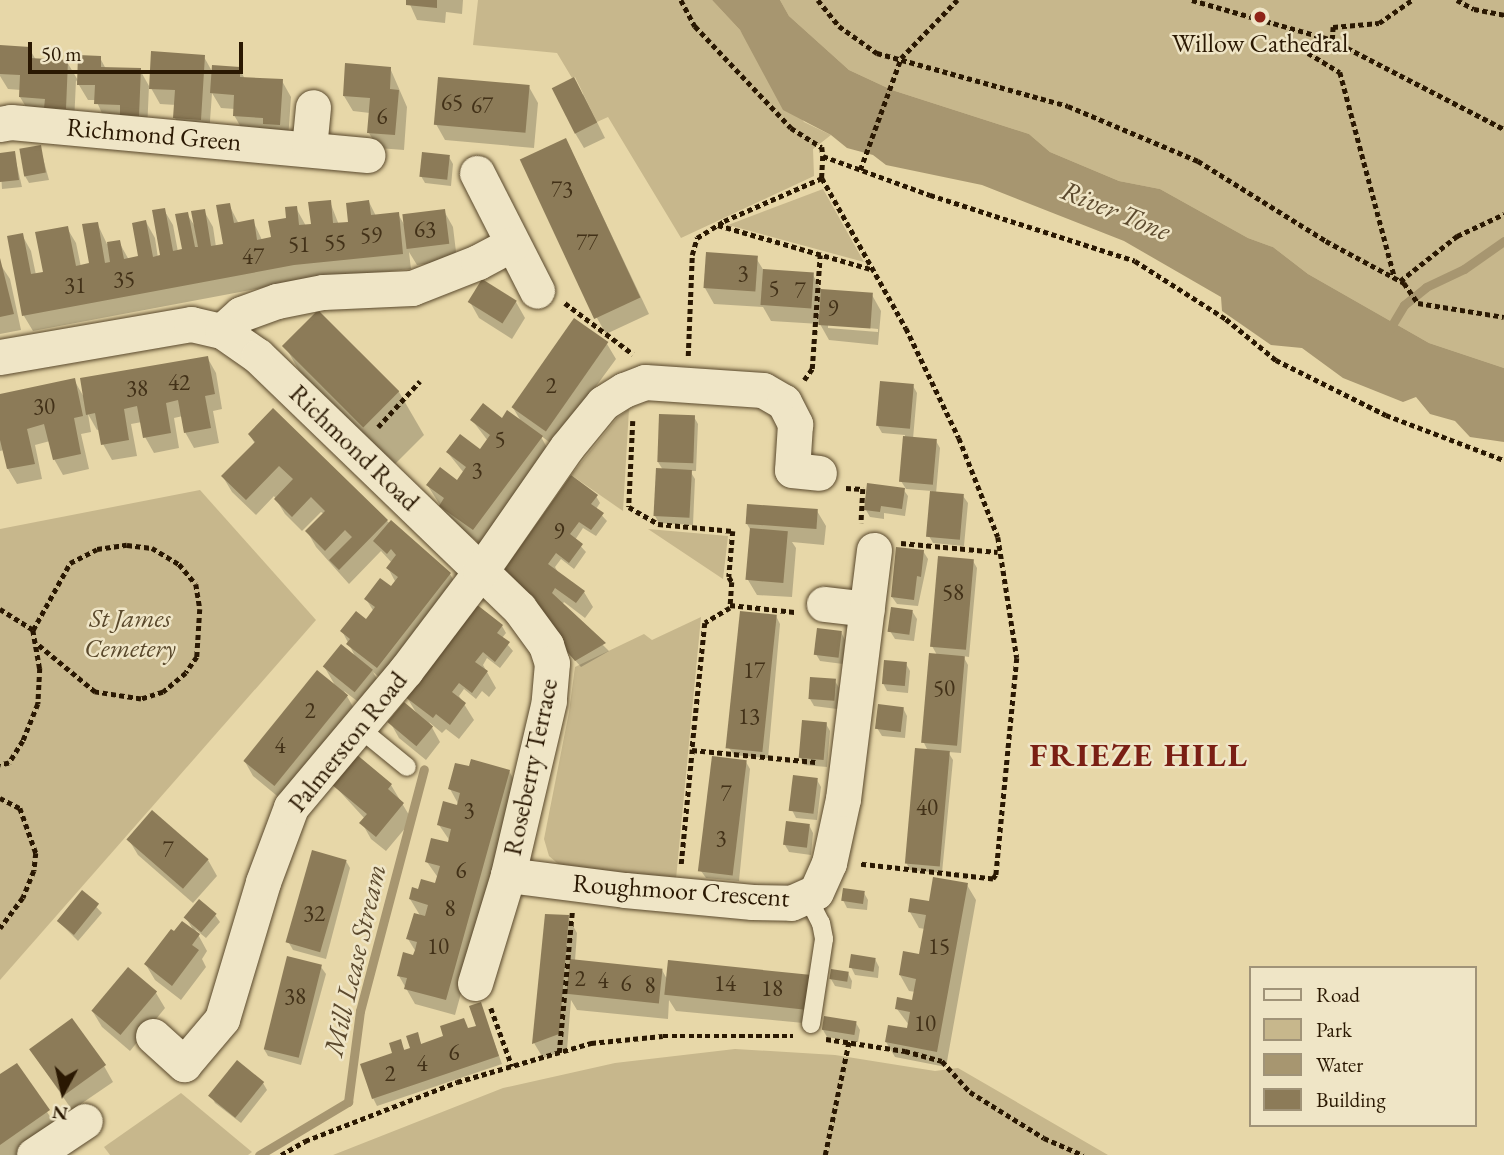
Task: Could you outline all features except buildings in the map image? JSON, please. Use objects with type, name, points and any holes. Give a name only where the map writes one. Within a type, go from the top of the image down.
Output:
[{"type":"street","points":[[309,148],[313,107]]},
{"type":"street","name":"Richmond Green","points":[[0,124],[11,122],[367,155]]},
{"type":"street","points":[[477,173],[537,291]]},
{"type":"street","points":[[222,331],[241,314],[277,301],[323,292],[412,288],[478,262],[512,244]]},
{"type":"street","name":"Richmond Road","points":[[0,357],[191,324],[222,331],[258,356],[480,572]]},
{"type":"street","points":[[638,373],[645,382],[763,390],[784,402],[795,424],[793,471]]},
{"type":"street","name":"Palmerston Road","points":[[153,1036],[184,1064],[222,1019],[263,881],[291,807],[480,572],[567,447],[603,403],[638,373]]},
{"type":"street","name":"Roughmoor Crescent","points":[[508,875],[678,895],[792,903],[808,898],[822,883],[829,863],[848,765],[874,550]]},
{"type":"street","name":"Roseberry Terrace","points":[[475,983],[508,875],[550,701],[552,663],[546,645],[519,608],[480,572]]},
{"type":"street","points":[[824,604],[866,609]]},
{"type":"street","points":[[34,1155],[85,1121]]},
{"type":"lane","points":[[358,727],[407,767]]},
{"type":"lane","points":[[808,898],[821,923],[824,939],[816,1031]]},
{"type":"path","points":[[681,0],[695,26],[791,128],[822,147],[822,178],[906,328],[959,438],[998,537],[1017,658],[996,875],[993,879],[829,863]]},
{"type":"path","points":[[818,0],[839,26],[877,53],[1068,107],[1198,161],[1326,242],[1400,281],[1418,303],[1437,309],[1504,317]]},
{"type":"path","points":[[860,170],[901,58],[957,0]]},
{"type":"path","points":[[1192,0],[1332,40],[1504,130]]},
{"type":"path","points":[[1332,40],[1333,27],[1379,23],[1412,0]]},
{"type":"path","points":[[1457,0],[1474,9],[1504,15]]},
{"type":"path","points":[[1308,53],[1340,72],[1400,281]]},
{"type":"path","points":[[823,156],[1135,261],[1226,319],[1276,360],[1386,415],[1504,460]]},
{"type":"path","points":[[687,383],[692,255],[696,238],[717,225],[822,178]]},
{"type":"path","points":[[1400,281],[1457,236],[1504,214]]},
{"type":"path","points":[[717,225],[874,270]]},
{"type":"path","points":[[787,407],[812,369],[820,255]]},
{"type":"path","points":[[537,291],[551,293],[614,337],[638,373],[629,507],[657,524],[733,531],[729,577],[732,582],[730,605]]},
{"type":"path","points":[[357,450],[420,381]]},
{"type":"path","points":[[33,630],[70,563],[97,548],[127,545],[152,548],[179,564],[195,584],[200,609],[197,657],[186,673],[163,692],[141,699],[95,692],[38,645]]},
{"type":"path","points":[[678,895],[705,623],[730,605],[814,614],[824,604]]},
{"type":"path","points":[[0,609],[33,630],[38,645],[38,705],[23,741],[9,763],[0,765]]},
{"type":"path","points":[[692,750],[848,765]]},
{"type":"path","points":[[0,798],[20,808],[36,853],[34,871],[23,898],[0,928]]},
{"type":"path","points":[[559,1053],[575,884]]},
{"type":"path","points":[[475,983],[488,999],[512,1066]]},
{"type":"path","points":[[816,1031],[942,1061],[970,1092],[1044,1138],[1079,1154]]},
{"type":"path","points":[[281,1155],[305,1141],[457,1082],[591,1043],[663,1036],[795,1036]]},
{"type":"path","points":[[825,1155],[849,1041]]},
{"type":"green space","points":[[478,0],[712,0],[740,30],[804,122],[831,135],[813,149],[814,176],[681,238],[608,117],[597,122],[575,77],[572,78],[557,53],[473,45]]},
{"type":"green space","points":[[780,0],[1504,0],[1504,368],[1429,343],[1308,274],[1273,247],[1248,238],[1160,189],[1119,181],[1050,152],[1029,134],[892,90],[849,70],[789,16]]},
{"type":"green space","points":[[823,189],[864,262],[728,225]]},
{"type":"green space","points":[[629,409],[623,511],[571,475],[617,418]]},
{"type":"green space","name":"St James Cemetery","points":[[200,490],[316,620],[0,980],[0,529]]},
{"type":"green space","points":[[648,529],[728,536],[723,579]]},
{"type":"green space","points":[[701,617],[676,879],[563,868],[549,856],[544,839],[575,667],[644,634],[652,640]]},
{"type":"green space","points":[[735,1049],[835,1055],[935,1071],[958,1068],[1108,1155],[333,1155],[503,1088],[615,1063]]},
{"type":"green space","points":[[181,1093],[252,1152],[248,1155],[110,1155],[104,1147]]},
{"type":"water","name":"River Tone","points":[[712,0],[780,0],[789,16],[849,70],[892,90],[1029,134],[1050,152],[1119,181],[1160,189],[1248,238],[1273,247],[1308,274],[1429,343],[1504,368],[1504,442],[1470,437],[1455,421],[1430,414],[1416,397],[1403,402],[1343,378],[1302,348],[1271,345],[1222,311],[1221,297],[1124,241],[982,185],[886,165],[873,155],[847,148],[831,135],[783,110],[740,30]]},
{"type":"waterway","points":[[1389,330],[1404,305],[1426,287],[1464,269],[1504,241]]},
{"type":"waterway","name":"Mill Lease Stream","points":[[259,1155],[348,1102],[360,1011],[424,769]]},
{"type":"place","name":"Willow Cathedral","points":[[1260,17]]},
{"type":"district","name":"FRIEZE HILL","points":[[1139,755]]}]
